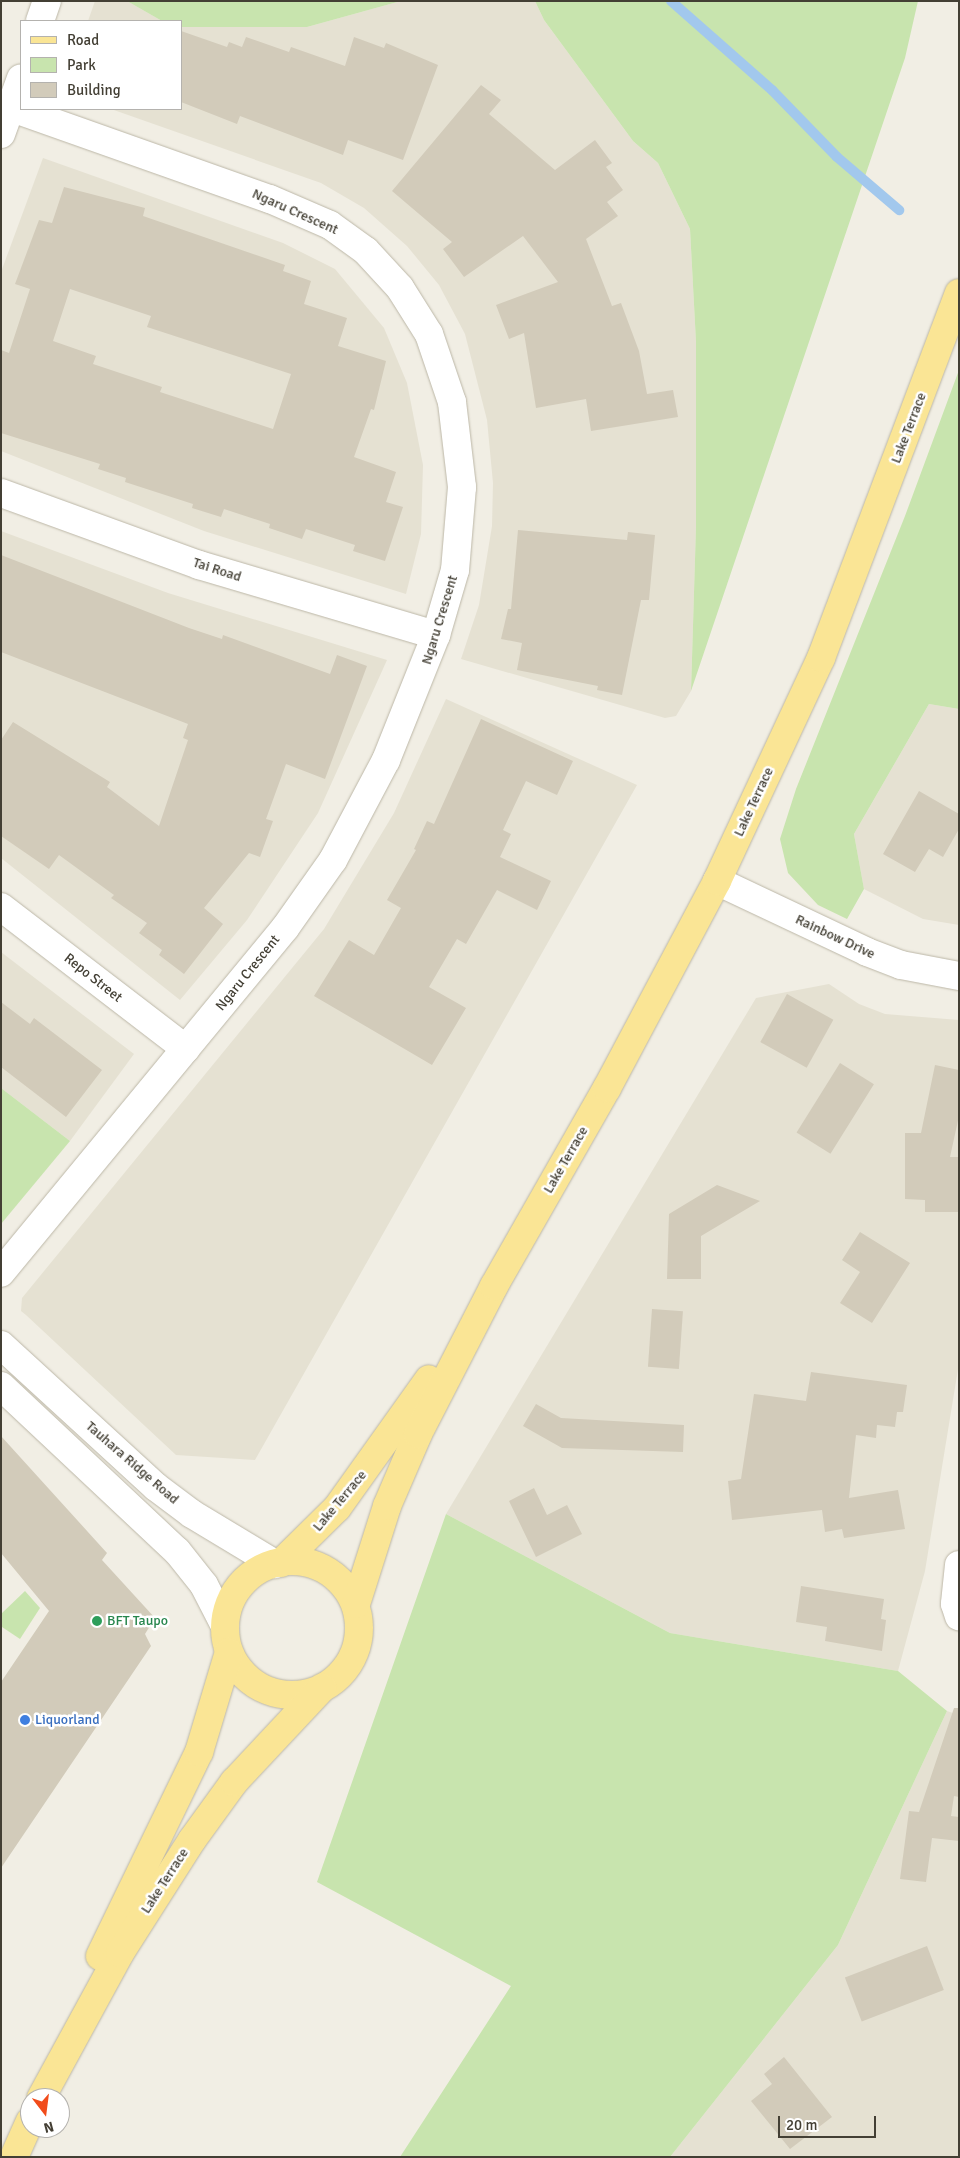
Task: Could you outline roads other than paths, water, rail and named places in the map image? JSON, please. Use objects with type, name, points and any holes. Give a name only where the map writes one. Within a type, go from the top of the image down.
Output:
[{"type":"main road","name":"Lake Terrace","points":[[356,1604],[374,1543],[403,1467],[494,1286],[607,1088],[717,881],[821,658],[959,293]]},
{"type":"main road","name":"Lake Terrace","points":[[278,1563],[337,1508],[494,1286]]},
{"type":"main road","points":[[278,1563],[320,1566],[345,1586],[356,1604],[359,1639],[352,1658],[340,1675],[322,1688],[294,1695],[262,1688],[239,1670],[227,1639],[230,1602],[240,1585],[258,1571],[278,1563]]},
{"type":"main road","name":"Lake Terrace","points":[[45,2088],[101,1953],[193,1766],[210,1722],[227,1639]]},
{"type":"main road","name":"Lake Terrace","points":[[46,2088],[120,1953],[192,1840],[234,1782],[322,1688]]},
{"type":"main road","points":[[14,2157],[22,2138]]},
{"type":"street","points":[[40,20],[47,1]]},
{"type":"street","points":[[1,134],[6,105],[20,80]]},
{"type":"street","name":"Ngaru Crescent","points":[[1,1273],[285,928],[333,860],[386,760],[436,635],[452,585],[461,532],[462,487],[458,440],[452,402],[429,334],[400,288],[355,242],[311,216],[6,105]]},
{"type":"street","name":"Tai Road","points":[[1,493],[199,565],[436,635]]},
{"type":"street","name":"Rainbow Drive","points":[[717,881],[867,952],[901,965],[959,976]]},
{"type":"street","name":"Repo Street","points":[[1,907],[186,1049]]},
{"type":"street","name":"Tauhara Ridge Road","points":[[1,1345],[156,1487],[192,1514],[278,1563]]},
{"type":"street","points":[[1,1386],[177,1551],[204,1585],[227,1639]]},
{"type":"street","points":[[959,1565],[955,1604],[959,1616]]},
{"type":"waterway","points":[[671,1],[772,90],[837,157],[899,210]]},
{"type":"place","name":"BFT Taupo","points":[[97,1621]]},
{"type":"place","name":"Liquorland","points":[[25,1720]]}]
